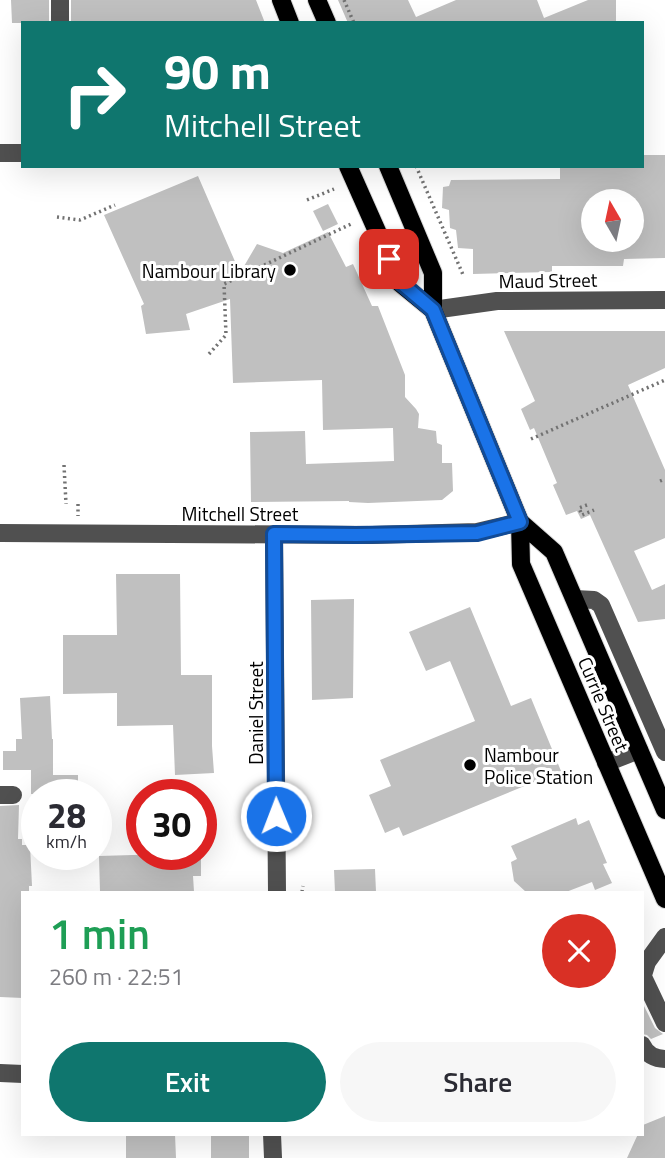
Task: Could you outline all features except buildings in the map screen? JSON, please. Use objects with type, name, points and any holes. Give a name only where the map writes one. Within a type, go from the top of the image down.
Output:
[{"type":"main road","points":[[281,0],[289,21]]},
{"type":"main road","points":[[317,0],[326,21]]},
{"type":"main road","name":"Currie Street","points":[[349,168],[400,282],[433,310]]},
{"type":"main road","name":"Currie Street","points":[[389,168],[433,273],[433,310],[520,522],[522,564],[665,899]]},
{"type":"main road","name":"Currie Street","points":[[520,522],[554,552],[665,810]]},
{"type":"street","points":[[60,0],[60,21]]},
{"type":"street","points":[[0,153],[21,153]]},
{"type":"street","name":"Maud Street","points":[[433,310],[498,302],[665,300]]},
{"type":"street","name":"Mitchell Street","points":[[0,533],[477,533],[520,522]]},
{"type":"street","name":"Daniel Street","points":[[274,534],[278,891]]},
{"type":"street","points":[[575,599],[594,600],[601,605],[665,752]]},
{"type":"street","points":[[606,763],[639,750]]},
{"type":"street","points":[[644,973],[647,962],[665,937]]},
{"type":"street","points":[[644,979],[665,1023]]},
{"type":"street","points":[[644,1049],[659,1059],[665,1059]]},
{"type":"street","points":[[0,1073],[21,1074]]},
{"type":"street","points":[[272,1136],[273,1158]]},
{"type":"path","points":[[344,0],[353,21]]},
{"type":"path","points":[[417,168],[464,277]]},
{"type":"path","points":[[307,200],[334,189]]},
{"type":"path","points":[[57,217],[80,220],[114,205]]},
{"type":"path","points":[[209,354],[226,335],[224,284],[351,224]]},
{"type":"path","points":[[531,439],[665,380]]},
{"type":"path","points":[[64,465],[66,505]]},
{"type":"path","points":[[587,505],[579,508],[582,515],[594,510]]},
{"type":"path","points":[[302,891],[303,886]]},
{"type":"place","name":"Nambour Library","points":[[290,270]]},
{"type":"place","name":"Nambour Police Station","points":[[470,765]]},
{"type":"route","points":[[276,816],[274,534],[477,533],[520,522],[433,310],[400,282],[389,259]]}]
